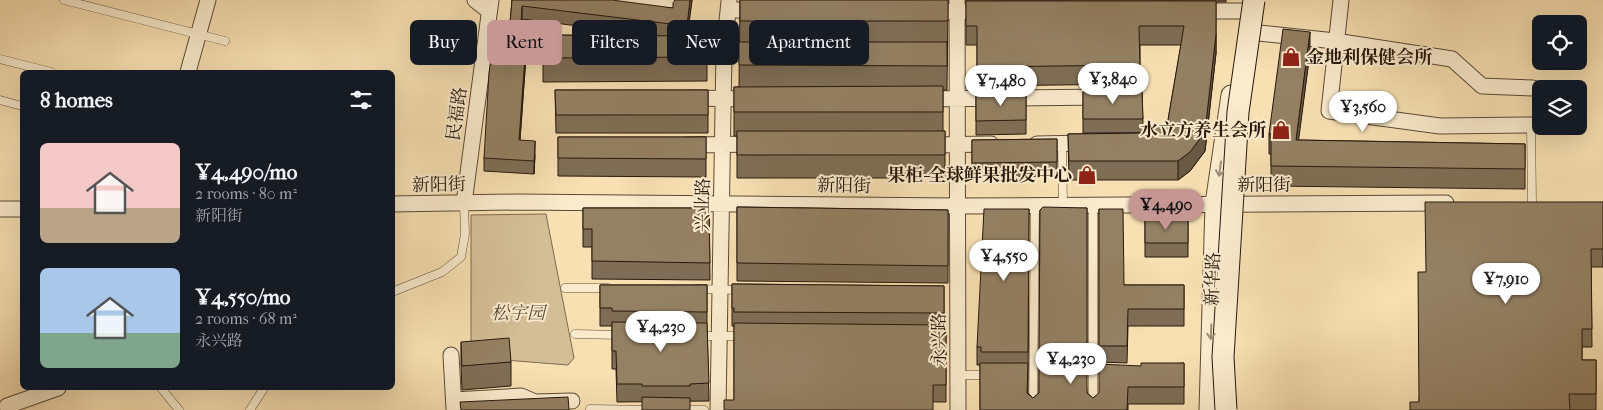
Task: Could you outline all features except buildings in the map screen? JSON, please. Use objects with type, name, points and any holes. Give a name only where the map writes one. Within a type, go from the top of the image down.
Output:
[{"type":"main road","points":[[1228,410],[1223,357],[1238,112],[1247,4]]},
{"type":"street","points":[[189,70],[208,0]]},
{"type":"street","points":[[475,0],[490,5]]},
{"type":"street","points":[[616,0],[670,7],[671,0]]},
{"type":"street","name":"新华路","points":[[1228,410],[1237,204],[1263,0]]},
{"type":"street","points":[[1341,0],[1335,41],[1329,111],[1440,126],[1532,121]]},
{"type":"street","points":[[1184,11],[1247,4]]},
{"type":"street","name":"新华路","points":[[1209,410],[1215,204],[1247,4]]},
{"type":"street","name":"民福路","points":[[464,204],[490,5]]},
{"type":"street","points":[[728,5],[778,10]]},
{"type":"street","name":"兴业路","points":[[727,20],[728,5]]},
{"type":"street","points":[[917,11],[957,6],[996,12]]},
{"type":"street","name":"永兴路","points":[[957,6],[952,54],[957,99],[958,206],[953,290],[953,337],[958,375],[958,410]]},
{"type":"street","points":[[1259,33],[1335,41],[1452,59],[1482,86],[1532,91]]},
{"type":"street","name":"兴业路","points":[[718,410],[724,65]]},
{"type":"street","points":[[908,99],[1118,96]]},
{"type":"street","points":[[674,98],[772,99]]},
{"type":"street","points":[[1024,144],[1101,143]]},
{"type":"street","points":[[673,144],[771,144]]},
{"type":"street","points":[[908,145],[1005,144]]},
{"type":"street","name":"新阳街","points":[[395,204],[518,202],[958,206],[1456,203]]},
{"type":"street","points":[[1513,203],[1550,203]]},
{"type":"street","points":[[0,209],[20,209]]},
{"type":"street","points":[[452,355],[454,405],[521,396],[535,402],[572,401]]},
{"type":"street","points":[[8,406],[32,404],[55,390]]},
{"type":"lane","points":[[64,0],[225,41]]},
{"type":"lane","points":[[0,59],[43,70]]},
{"type":"lane","points":[[0,100],[20,105]]},
{"type":"lane","points":[[1532,203],[1535,135]]},
{"type":"lane","points":[[1062,143],[1063,205]]},
{"type":"lane","points":[[395,291],[442,272],[461,257],[465,234],[464,204]]},
{"type":"lane","points":[[1033,410],[1035,205]]},
{"type":"lane","points":[[1093,205],[1093,410]]},
{"type":"lane","points":[[566,288],[614,288]]},
{"type":"lane","points":[[691,289],[750,290]]},
{"type":"lane","points":[[575,334],[632,335]]},
{"type":"lane","points":[[690,336],[749,336]]},
{"type":"lane","points":[[958,375],[996,375]]},
{"type":"lane","points":[[1024,375],[1044,375]]},
{"type":"lane","points":[[1083,375],[1093,375]]},
{"type":"lane","points":[[163,390],[179,410]]},
{"type":"lane","points":[[250,410],[263,390]]},
{"type":"lane","points":[[590,409],[656,410]]},
{"type":"lane","points":[[675,410],[704,410]]},
{"type":"green space","name":"松宇园","points":[[546,214],[574,358],[568,365],[479,358],[471,354],[471,215]]},
{"type":"place","name":"金地利保健会所","points":[[1291,57]]},
{"type":"place","name":"水立方养生会所","points":[[1281,130]]},
{"type":"place","name":"果柜-全球鲜果批发中心","points":[[1087,175]]}]
